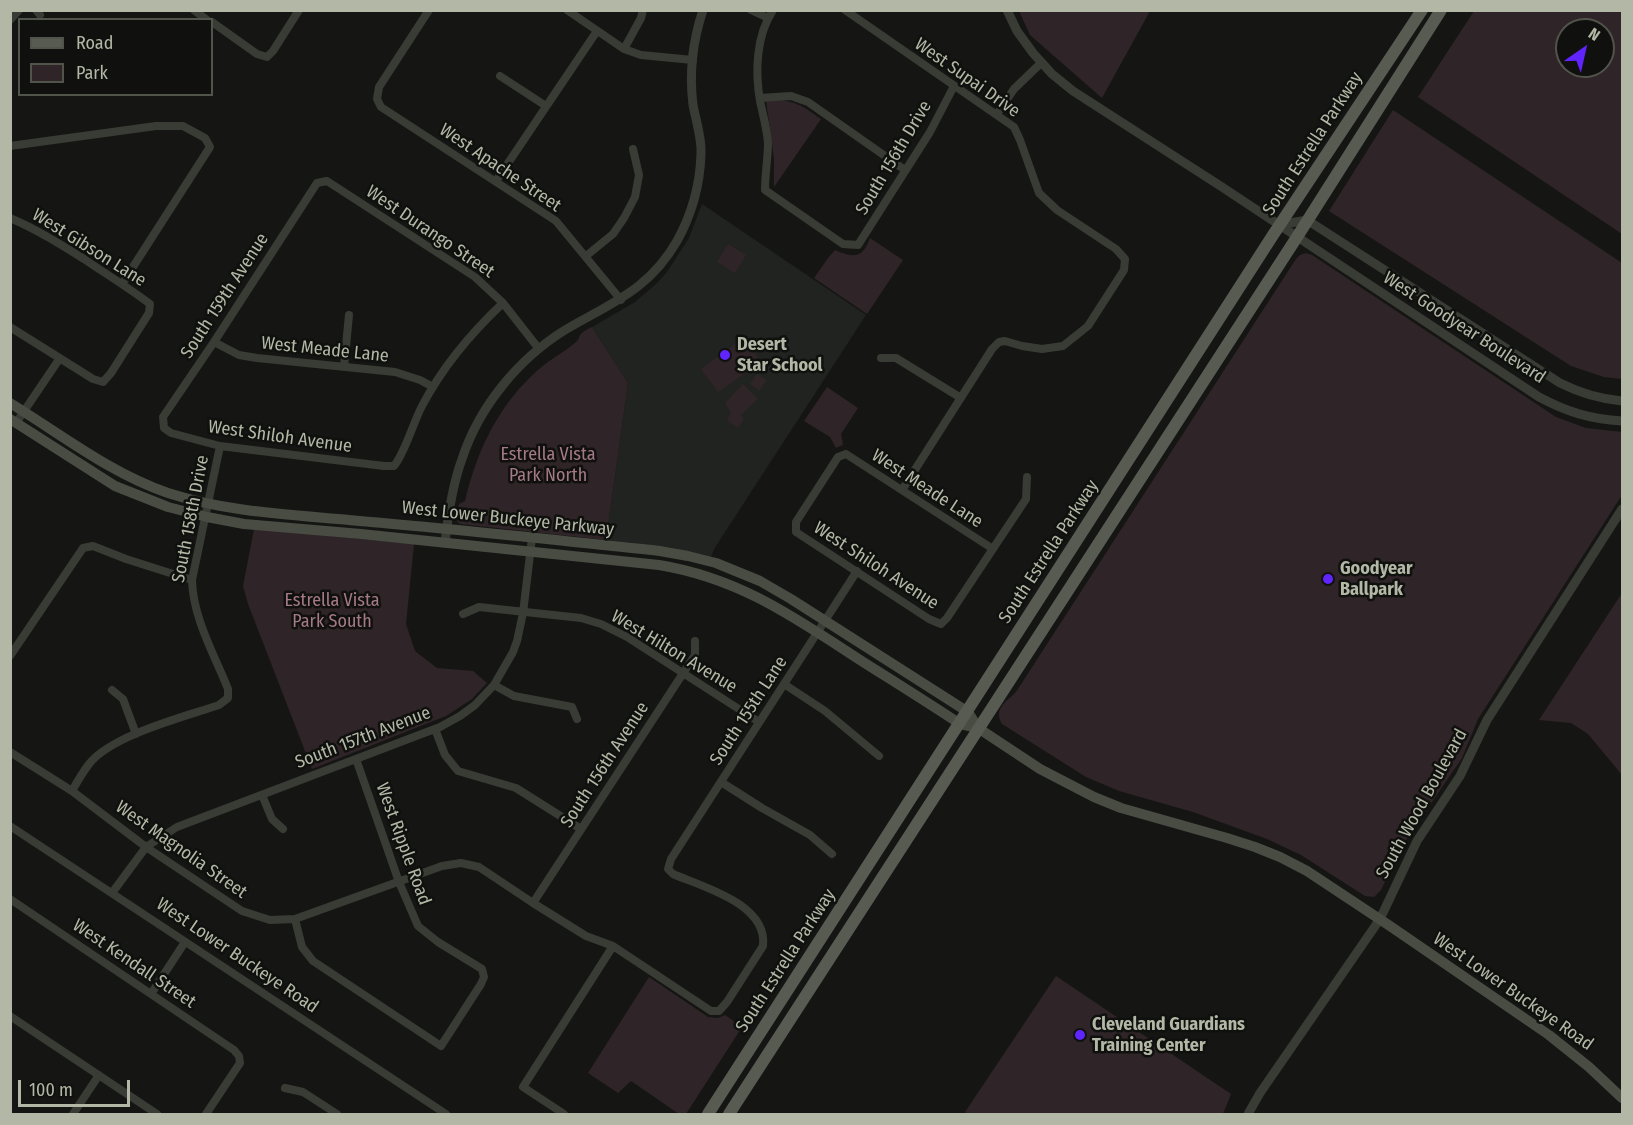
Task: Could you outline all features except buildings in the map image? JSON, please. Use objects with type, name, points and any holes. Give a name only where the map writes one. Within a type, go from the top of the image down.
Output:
[{"type":"main road","name":"South Estrella Parkway","points":[[708,1114],[1280,225],[1422,10]]},
{"type":"main road","name":"South Estrella Parkway","points":[[729,1114],[1297,237],[1441,10]]},
{"type":"main road","name":"West Lower Buckeye Parkway","points":[[10,403],[126,475],[167,492],[209,504],[660,551],[716,563],[772,587],[825,620],[968,712],[978,728]]},
{"type":"main road","name":"West Lower Buckeye Parkway","points":[[13,421],[115,486],[168,507],[207,517],[244,524],[624,561],[680,568],[713,578],[755,595],[960,724],[978,728],[1040,769],[1094,797],[1121,808],[1227,838],[1280,857],[1380,919]]},
{"type":"main road","name":"West Lower Buckeye Road","points":[[1380,919],[1549,1035],[1623,1098]]},
{"type":"street","points":[[10,20],[19,10]]},
{"type":"street","points":[[213,23],[258,54],[267,57],[299,10]]},
{"type":"street","name":"West Apache Street","points":[[429,10],[379,87],[377,99],[381,107],[556,221],[621,300]]},
{"type":"street","points":[[567,10],[624,49],[641,56],[693,60]]},
{"type":"street","points":[[624,49],[643,10]]},
{"type":"street","points":[[445,543],[452,493],[459,468],[475,429],[506,382],[539,349],[565,331],[621,300],[649,278],[666,258],[684,226],[694,200],[701,151],[693,102],[693,60],[696,31],[703,10]]},
{"type":"street","points":[[751,10],[768,18]]},
{"type":"street","points":[[773,10],[768,18],[758,55],[760,98],[790,96],[808,102],[905,170]]},
{"type":"street","name":"West Supai Drive","points":[[845,10],[1014,127],[1040,193],[1057,210],[1116,249],[1125,259],[1124,270],[1088,326],[1063,346],[1042,349],[1005,341],[999,342],[992,349],[961,398]]},
{"type":"street","points":[[1007,10],[1025,43],[1041,63],[1068,88],[1280,225],[1307,220]]},
{"type":"street","points":[[496,181],[597,31]]},
{"type":"street","points":[[997,114],[1014,89],[1041,63]]},
{"type":"street","points":[[500,76],[546,106]]},
{"type":"street","name":"South 156th Drive","points":[[760,98],[768,143],[765,190],[843,244],[858,245],[930,132],[954,86]]},
{"type":"street","points":[[10,146],[156,126],[183,126],[205,138],[210,147],[122,284]]},
{"type":"street","points":[[586,256],[613,234],[635,196],[639,175],[633,149]]},
{"type":"street","name":"West Durango Street","points":[[317,183],[327,181],[475,277],[503,303],[539,349]]},
{"type":"street","name":"South 159th Avenue","points":[[164,428],[164,417],[317,183]]},
{"type":"street","name":"West Gibson Lane","points":[[10,219],[62,246],[150,304],[149,313],[111,374],[103,382],[93,379],[60,358]]},
{"type":"street","name":"West Goodyear Boulevard","points":[[1307,220],[1560,383],[1582,393],[1623,401]]},
{"type":"street","name":"West Goodyear Boulevard","points":[[1280,225],[1539,397],[1561,409],[1581,416],[1623,421]]},
{"type":"street","points":[[433,387],[460,346],[503,303]]},
{"type":"street","points":[[344,367],[350,315]]},
{"type":"street","points":[[10,327],[60,358],[24,411],[13,421]]},
{"type":"street","name":"West Meade Lane","points":[[214,342],[239,355],[395,372],[433,387]]},
{"type":"street","points":[[881,358],[896,357],[961,398],[902,490]]},
{"type":"street","name":"West Shiloh Avenue","points":[[164,428],[171,433],[220,446],[394,466],[399,460],[414,422],[433,387]]},
{"type":"street","name":"South 158th Drive","points":[[136,734],[219,705],[228,698],[228,689],[197,613],[192,580],[220,446]]},
{"type":"street","name":"West Meade Lane","points":[[796,532],[796,522],[838,457],[846,454],[993,549]]},
{"type":"street","points":[[993,549],[1026,499],[1027,477]]},
{"type":"street","name":"South Wood Boulevard","points":[[1248,1114],[1260,1093],[1380,919],[1417,841],[1460,776],[1487,720],[1623,508]]},
{"type":"street","name":"West Shiloh Avenue","points":[[796,532],[929,619],[941,624],[993,549]]},
{"type":"street","name":"South 157th Avenue","points":[[112,893],[146,847],[177,827],[435,729],[475,705],[494,685],[518,641],[532,538]]},
{"type":"street","points":[[10,656],[83,548],[93,546],[192,580]]},
{"type":"street","name":"South 155th Lane","points":[[613,946],[711,1011],[719,1011],[727,1002],[763,946],[764,938],[757,921],[742,905],[729,897],[673,874],[668,868],[671,859],[857,571]]},
{"type":"street","name":"West Hilton Avenue","points":[[463,614],[480,607],[581,618],[601,624],[627,637],[759,722]]},
{"type":"street","name":"South 156th Avenue","points":[[533,903],[695,655],[695,642]]},
{"type":"street","points":[[784,684],[825,711],[879,756]]},
{"type":"street","points":[[494,685],[514,696],[572,707],[577,719]]},
{"type":"street","points":[[72,791],[90,763],[111,746],[136,734],[123,699],[112,690]]},
{"type":"street","points":[[435,729],[445,756],[458,771],[516,788],[581,830]]},
{"type":"street","name":"West Magnolia Street","points":[[10,752],[72,791],[146,847],[242,911],[270,920],[295,919]]},
{"type":"street","name":"West Ripple Road","points":[[295,919],[302,946],[313,961],[441,1046],[484,977],[482,969],[438,942],[418,926],[399,882],[356,759]]},
{"type":"street","points":[[721,782],[810,835],[832,854]]},
{"type":"street","points":[[261,795],[272,819],[283,830]]},
{"type":"street","name":"West Lower Buckeye Road","points":[[10,826],[446,1114]]},
{"type":"street","points":[[295,919],[442,866],[461,863],[479,867],[586,936],[613,946],[523,1087],[564,1114]]},
{"type":"street","name":"West Kendall Street","points":[[10,899],[234,1050],[239,1056],[240,1063],[206,1114]]},
{"type":"street","points":[[151,994],[186,942]]},
{"type":"street","points":[[10,1016],[157,1114]]},
{"type":"street","points":[[73,1114],[99,1075]]},
{"type":"street","points":[[285,1088],[303,1092],[337,1114]]},
{"type":"shaded area","name":"Desert Star School","points":[[702,204],[866,315],[711,557],[669,547],[606,540],[628,383],[592,327],[635,302],[667,272],[689,238]]},
{"type":"green space","points":[[1019,11],[1150,11],[1102,98],[1030,35]]},
{"type":"green space","points":[[1474,11],[1622,11],[1622,234],[1418,97]]},
{"type":"green space","points":[[766,100],[783,100],[796,104],[821,119],[774,187],[774,159]]},
{"type":"green space","points":[[1393,110],[1622,263],[1622,379],[1604,377],[1571,366],[1329,211]]},
{"type":"green space","points":[[870,238],[903,260],[867,314],[814,278],[835,250],[857,255],[864,250]]},
{"type":"green space","points":[[728,244],[746,255],[735,273],[717,262]]},
{"type":"green space","name":"Goodyear Ballpark","points":[[1306,253],[1556,417],[1586,428],[1622,432],[1622,495],[1478,719],[1462,758],[1404,843],[1381,890],[1374,897],[1365,896],[1301,855],[1267,839],[1193,812],[1119,791],[1086,777],[1002,724],[999,714],[1002,706],[1016,692],[1296,259]]},
{"type":"green space","name":"Estrella Vista Park North","points":[[592,327],[628,383],[606,540],[460,524],[457,521],[459,504],[465,501],[483,446],[501,413],[512,397],[539,369],[572,346],[582,333]]},
{"type":"green space","points":[[744,338],[761,362],[718,392],[701,369]]},
{"type":"green space","points":[[757,374],[767,380],[759,391],[750,384]]},
{"type":"green space","points":[[743,384],[758,399],[741,415],[744,419],[738,428],[727,420],[731,413],[725,403]]},
{"type":"green space","points":[[827,387],[858,408],[841,434],[843,445],[836,448],[830,437],[804,421]]},
{"type":"green space","name":"Estrella Vista Park South","points":[[254,529],[414,544],[406,624],[415,651],[437,668],[473,671],[487,683],[472,699],[446,716],[312,769],[243,586]]},
{"type":"green space","points":[[1622,593],[1622,775],[1588,734],[1571,723],[1539,720]]},
{"type":"green space","name":"Cleveland Guardians Training Center","points":[[1056,976],[1231,1094],[1223,1114],[969,1114],[965,1112]]},
{"type":"green space","points":[[649,977],[708,1017],[718,1018],[725,1015],[742,1027],[686,1114],[679,1114],[631,1081],[618,1093],[588,1073]]},
{"type":"place","name":"Desert Star School","points":[[725,355]]},
{"type":"place","name":"Goodyear Ballpark","points":[[1328,579]]},
{"type":"place","name":"Cleveland Guardians Training Center","points":[[1080,1035]]}]
